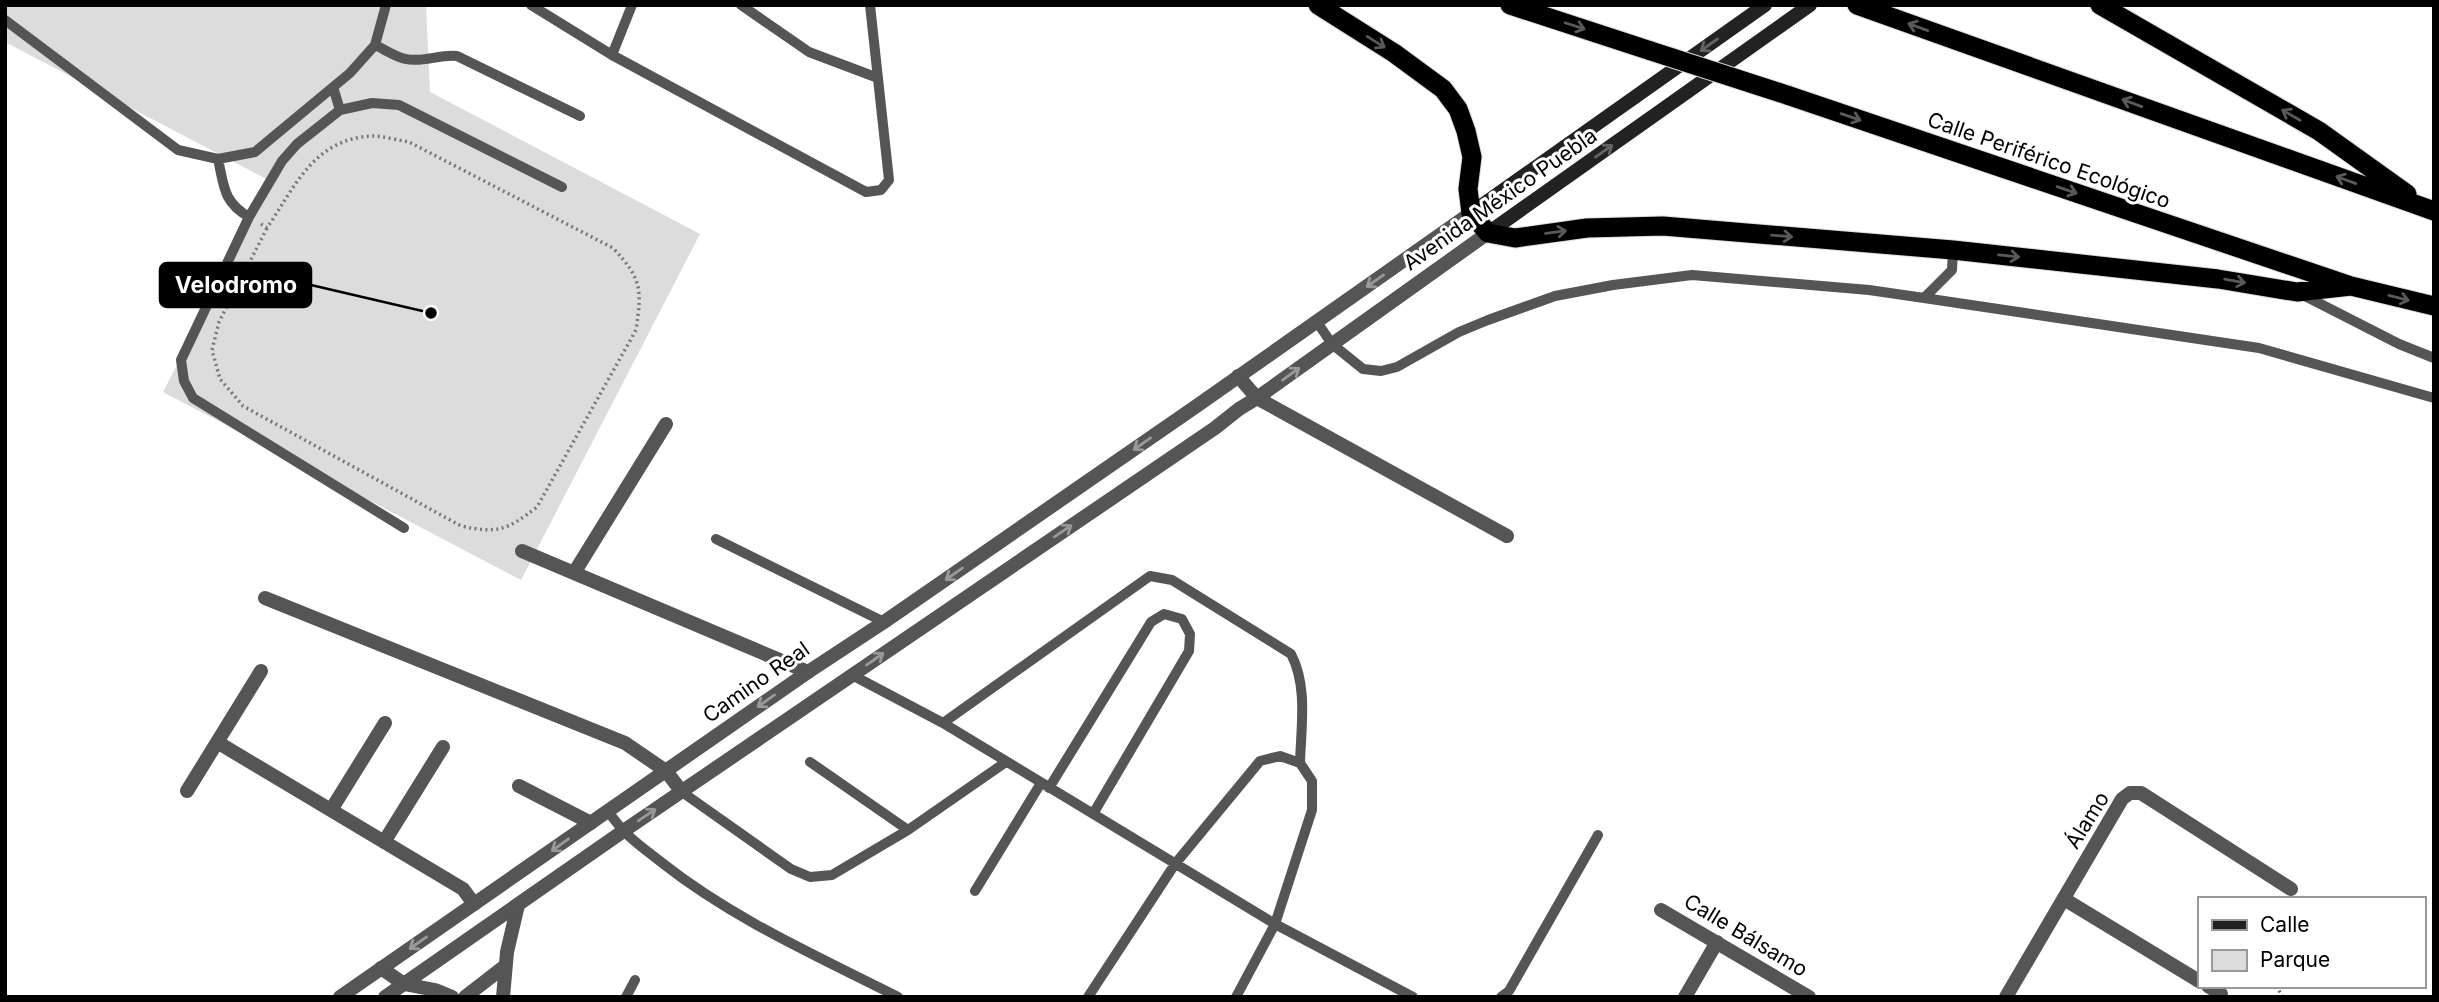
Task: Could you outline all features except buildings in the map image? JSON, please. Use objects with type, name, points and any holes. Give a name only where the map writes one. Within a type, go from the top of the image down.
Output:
[{"type":"highway","points":[[1318,5],[1394,53],[1443,89],[1458,109],[1472,157],[1468,189],[1471,213],[1488,233],[1515,238],[1587,228],[1662,226],[1953,250],[2218,279],[2297,292],[2351,286]]},
{"type":"highway","name":"Calle Periférico Ecológico","points":[[1510,5],[1787,95],[2351,286],[2434,306]]},
{"type":"highway","points":[[2100,5],[2319,131],[2431,210]]},
{"type":"highway","points":[[1864,8],[2431,210]]},
{"type":"main road","name":"Avenida México Puebla","points":[[1471,213],[1765,5]]},
{"type":"main road","name":"Avenida México Puebla","points":[[1488,233],[1810,5]]},
{"type":"street","name":"Avenida México Puebla","points":[[1198,405],[1471,213]]},
{"type":"street","name":"Avenida México Puebla","points":[[852,675],[1215,428],[1239,408],[1257,398],[1488,233]]},
{"type":"street","points":[[1238,376],[1257,398],[1507,536]]},
{"type":"street","name":"Camino Real","points":[[340,997],[1198,405]]},
{"type":"street","points":[[574,573],[666,424]]},
{"type":"street","points":[[522,551],[808,672]]},
{"type":"street","points":[[265,598],[625,743],[666,771],[682,792]]},
{"type":"street","points":[[187,792],[261,671]]},
{"type":"street","points":[[385,997],[852,675]]},
{"type":"street","points":[[331,810],[385,723]]},
{"type":"street","points":[[217,742],[463,889],[474,904]]},
{"type":"street","points":[[384,842],[443,747]]},
{"type":"street","points":[[519,786],[591,823]]},
{"type":"street","name":"Álamo","points":[[2006,997],[2122,799],[2130,793],[2141,793],[2291,889]]},
{"type":"street","points":[[2064,899],[2198,980]]},
{"type":"street","points":[[503,997],[505,965],[519,905]]},
{"type":"street","name":"Calle Bálsamo","points":[[1661,910],[1809,997]]},
{"type":"street","points":[[1685,997],[1717,942]]},
{"type":"street","points":[[466,997],[505,965]]},
{"type":"street","points":[[382,968],[404,984],[435,990],[452,997]]},
{"type":"lane","points":[[5,20],[178,150],[219,159],[255,152],[350,73],[375,44],[386,5]]},
{"type":"lane","points":[[531,5],[612,55],[866,191],[881,190],[889,180],[870,5]]},
{"type":"lane","points":[[741,5],[809,52],[878,78]]},
{"type":"lane","points":[[612,55],[628,6]]},
{"type":"lane","points":[[375,44],[404,59],[457,56],[580,116]]},
{"type":"lane","points":[[333,87],[340,110]]},
{"type":"lane","points":[[404,528],[193,398],[184,381],[181,360],[249,217],[282,162],[297,144],[340,110],[372,103],[399,105],[562,187]]},
{"type":"lane","points":[[219,159],[226,196],[231,205],[249,217]]},
{"type":"lane","points":[[1924,298],[1952,270],[1953,250]]},
{"type":"lane","points":[[1317,322],[1332,344],[1363,369],[1381,371],[1397,368],[1459,332],[1555,296],[1692,275],[1924,298],[2259,348],[2434,398]]},
{"type":"lane","points":[[2297,292],[2399,344],[2434,358]]},
{"type":"lane","points":[[716,539],[884,622]]},
{"type":"lane","points":[[943,723],[1150,576],[1172,580],[1291,654],[1299,668],[1300,762],[1312,781],[1312,810],[1275,924],[1236,997]]},
{"type":"lane","points":[[975,891],[1151,622],[1164,614],[1182,619],[1190,634],[1189,651],[1093,814]]},
{"type":"lane","points":[[852,675],[943,723],[1275,924],[1413,997]]},
{"type":"lane","points":[[1088,997],[1175,864],[1260,761],[1280,756],[1300,762]]},
{"type":"lane","points":[[810,762],[908,830]]},
{"type":"lane","points":[[682,792],[790,869],[810,877],[832,875],[908,830],[1006,762]]},
{"type":"lane","points":[[608,811],[622,832],[727,910],[898,997]]},
{"type":"lane","points":[[1501,997],[1508,991],[1598,835]]},
{"type":"lane","points":[[626,997],[635,980]]},
{"type":"path","points":[[373,136],[409,142],[613,248],[631,268],[641,297],[636,330],[537,507],[512,526],[485,531],[461,526],[243,406],[220,379],[212,350],[219,322],[267,228],[313,160],[340,142],[373,136]]},
{"type":"path","points":[[249,217],[267,228]]},
{"type":"green space","points":[[5,5],[426,5],[430,92],[700,234],[521,580],[163,392],[272,182],[5,42]]},
{"type":"place","name":"Velodromo","points":[[431,313]]}]
